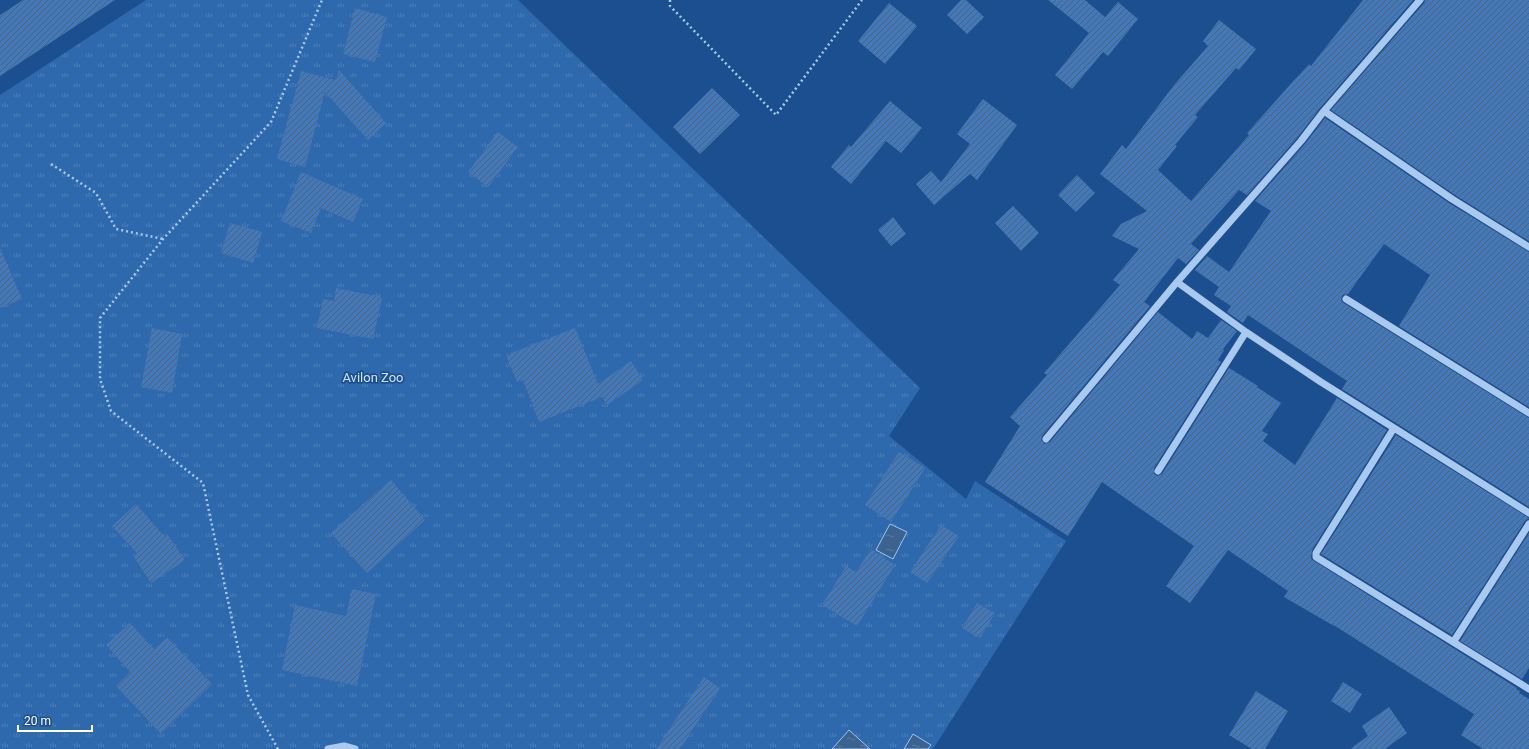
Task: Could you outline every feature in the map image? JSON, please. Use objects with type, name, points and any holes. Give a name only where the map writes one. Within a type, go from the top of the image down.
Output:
[{"type":"street","points":[[1046,439],[1177,282],[1301,141],[1324,111],[1420,0]]},
{"type":"street","points":[[1324,111],[1452,199],[1529,247]]},
{"type":"street","points":[[1177,282],[1246,332],[1529,513]]},
{"type":"street","points":[[1346,299],[1529,413]]},
{"type":"street","points":[[1158,471],[1246,332]]},
{"type":"street","points":[[1394,428],[1315,555],[1316,557],[1454,641],[1529,689]]},
{"type":"street","points":[[1454,641],[1529,524]]},
{"type":"street","points":[[328,749],[344,746],[355,749]]},
{"type":"path","points":[[278,749],[248,695],[203,483],[112,410],[100,379],[100,318],[163,239],[271,122],[322,0]]},
{"type":"path","points":[[670,0],[670,6],[776,116],[862,0]]},
{"type":"path","points":[[51,164],[96,193],[116,229],[163,239]]},
{"type":"green space","name":"Avilon Zoo","points":[[146,0],[518,0],[920,388],[889,436],[966,499],[975,481],[1066,541],[933,749],[0,749],[0,95]]},
{"type":"water","points":[[890,524],[907,532],[893,559],[876,550]]},
{"type":"water","points":[[849,730],[870,749],[832,749]]},
{"type":"water","points":[[913,734],[931,745],[928,749],[904,749]]},
{"type":"building","points":[[23,0],[115,0],[0,76],[0,15]]},
{"type":"building","points":[[961,0],[966,0],[984,17],[967,34],[947,15]]},
{"type":"building","points":[[1048,0],[1085,0],[1105,17],[1118,2],[1138,19],[1108,56],[1103,52],[1072,89],[1055,75],[1089,33]]},
{"type":"building","points":[[1363,0],[1413,0],[1247,195],[1239,190],[1191,244],[1199,250],[1186,264],[1178,258],[1144,302],[1150,306],[1042,436],[1041,440],[1045,444],[1050,442],[1158,312],[1192,339],[1197,331],[1208,338],[1221,320],[1237,331],[1223,349],[1224,350],[1218,360],[1221,362],[1154,468],[1154,474],[1158,476],[1162,474],[1229,368],[1258,386],[1257,387],[1281,403],[1262,431],[1268,434],[1263,441],[1295,465],[1337,398],[1387,430],[1312,550],[1311,559],[1517,688],[1516,689],[1520,691],[1519,693],[1529,699],[1529,749],[1483,749],[1461,735],[1474,714],[1332,624],[1334,626],[1284,597],[1288,591],[1228,550],[1190,603],[1166,586],[1194,546],[1102,482],[1068,536],[985,482],[1020,426],[1010,417],[1047,375],[1044,373],[1120,285],[1113,280],[1139,249],[1112,236],[1121,224],[1147,211],[1100,174],[1122,145],[1126,149],[1174,85],[1208,46],[1203,41],[1219,20],[1256,49],[1239,70],[1236,68],[1195,115],[1198,117],[1175,145],[1177,146],[1158,170],[1191,201],[1249,135],[1247,133],[1309,64],[1311,66]]},
{"type":"building","points":[[1425,0],[1529,0],[1529,241],[1455,195],[1331,110]]},
{"type":"building","points":[[889,3],[917,26],[885,64],[858,41]]},
{"type":"building","points":[[355,8],[387,17],[375,62],[343,54]]},
{"type":"building","points":[[339,70],[386,123],[368,140],[325,92],[305,167],[277,159],[301,71],[336,80]]},
{"type":"building","points":[[712,88],[740,115],[700,154],[673,127]]},
{"type":"building","points":[[983,99],[1017,125],[977,180],[970,174],[934,205],[916,184],[931,171],[941,182],[970,144],[957,134]]},
{"type":"building","points":[[890,101],[922,128],[901,153],[886,141],[851,184],[831,167],[849,145],[851,147]]},
{"type":"building","points":[[1325,118],[1449,203],[1529,252],[1529,407],[1399,326],[1430,275],[1384,244],[1348,294],[1343,295],[1341,299],[1342,302],[1529,418],[1529,507],[1342,389],[1347,381],[1248,315],[1243,323],[1227,312],[1231,306],[1214,295],[1219,287],[1195,270],[1207,256],[1229,272],[1271,211],[1255,201],[1305,144]]},
{"type":"building","points":[[498,132],[518,147],[488,187],[468,172]]},
{"type":"building","points":[[301,172],[363,199],[353,222],[321,208],[311,233],[281,221]]},
{"type":"building","points":[[1077,175],[1095,193],[1076,212],[1058,195]]},
{"type":"building","points":[[1013,206],[1039,233],[1021,251],[995,223]]},
{"type":"building","points":[[893,217],[906,234],[891,246],[878,230]]},
{"type":"building","points":[[230,223],[262,232],[253,263],[221,253]]},
{"type":"building","points":[[0,248],[22,299],[0,308]]},
{"type":"building","points":[[336,288],[382,297],[373,339],[317,328],[323,299],[334,301]]},
{"type":"building","points":[[152,328],[182,334],[172,393],[141,387]]},
{"type":"building","points":[[575,328],[598,384],[631,361],[643,380],[607,405],[602,397],[539,422],[523,380],[517,382],[506,355]]},
{"type":"building","points":[[1396,435],[1529,518],[1525,521],[1452,635],[1321,554]]},
{"type":"building","points":[[899,452],[925,468],[891,522],[865,505]]},
{"type":"building","points":[[391,480],[425,520],[367,573],[331,533]]},
{"type":"building","points":[[136,504],[164,536],[167,534],[185,560],[151,583],[134,557],[138,554],[112,526]]},
{"type":"building","points":[[941,525],[959,536],[927,583],[910,572]]},
{"type":"building","points":[[1529,533],[1529,668],[1522,679],[1460,641]]},
{"type":"building","points":[[871,549],[895,565],[857,626],[822,605],[846,566],[856,572]]},
{"type":"building","points":[[352,589],[376,594],[357,686],[282,670],[295,605],[346,616]]},
{"type":"building","points":[[977,603],[995,613],[980,638],[962,628]]},
{"type":"building","points":[[130,623],[154,649],[167,637],[212,684],[161,734],[116,686],[130,672],[106,645]]},
{"type":"building","points":[[704,677],[720,688],[680,749],[656,749]]},
{"type":"building","points":[[1343,682],[1362,694],[1350,713],[1331,701]]},
{"type":"building","points":[[1256,691],[1288,711],[1265,749],[1252,749],[1229,735]]},
{"type":"building","points":[[1389,707],[1407,733],[1385,749],[1350,749],[1368,736],[1362,726]]}]
